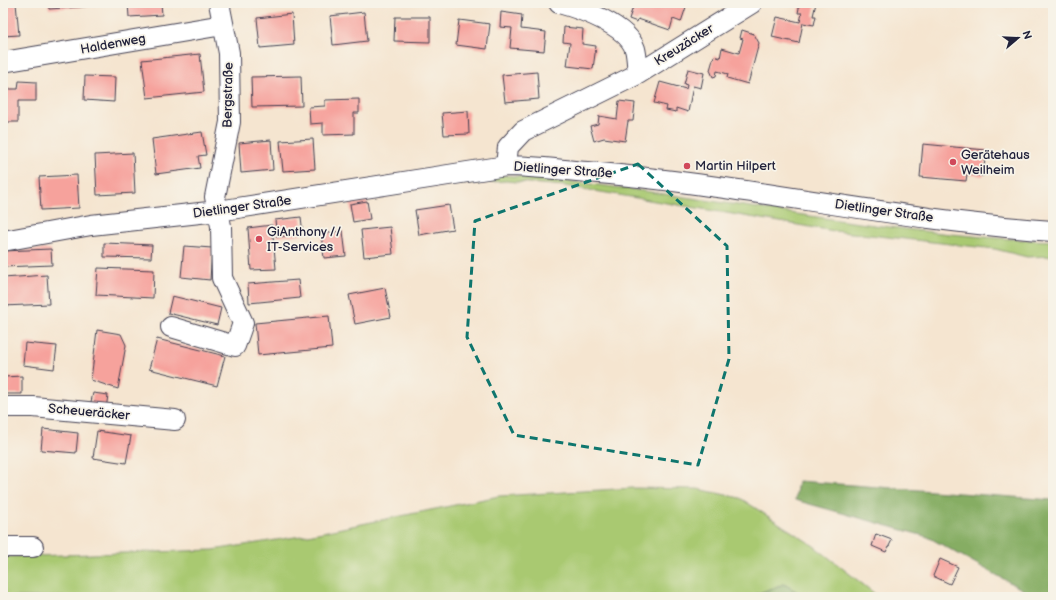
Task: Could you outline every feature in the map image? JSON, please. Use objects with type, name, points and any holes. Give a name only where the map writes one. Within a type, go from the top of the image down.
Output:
[{"type":"street","name":"Bergstraße","points":[[218,211],[215,197],[230,122],[229,53],[219,3]]},
{"type":"street","points":[[559,3],[608,22],[623,33],[635,48],[638,74]]},
{"type":"street","name":"Kreuzäcker","points":[[506,166],[508,147],[523,131],[638,74],[752,3]]},
{"type":"street","name":"Haldenweg","points":[[3,62],[223,25]]},
{"type":"street","name":"Dietlinger Straße","points":[[3,241],[92,225],[218,211],[506,166],[537,166],[656,178],[994,227],[1053,231]]},
{"type":"street","points":[[171,327],[235,346],[243,323],[222,278],[221,226],[218,211]]},
{"type":"street","name":"Scheueräcker","points":[[3,407],[34,407],[175,420]]},
{"type":"street","points":[[3,547],[33,547]]},
{"type":"highlighted area","points":[[638,164],[727,246],[729,359],[698,465],[514,435],[467,337],[475,221]]},
{"type":"green space","points":[[501,175],[639,190],[914,230],[983,237],[1053,241],[1053,256],[1027,257],[995,249],[834,231],[565,186],[506,181],[462,184],[462,178]]},
{"type":"green space","points":[[798,481],[1053,500],[1053,597],[1036,597],[928,537],[795,500]]},
{"type":"green space","points":[[633,488],[698,489],[740,498],[814,546],[879,597],[806,597],[784,584],[748,597],[3,597],[3,557],[213,550],[308,535],[499,496]]},
{"type":"green space","points":[[784,584],[806,597],[748,597]]},
{"type":"building","points":[[16,3],[19,35],[3,36],[3,4]]},
{"type":"building","points":[[48,3],[94,3],[95,6],[49,9]]},
{"type":"building","points":[[128,3],[161,3],[162,15],[129,17]]},
{"type":"building","points":[[643,3],[676,3],[686,7],[681,22],[673,19],[670,30],[638,19],[637,22],[629,19],[634,4],[642,7]]},
{"type":"building","points":[[800,3],[816,3],[813,16],[816,16],[814,25],[803,23],[799,43],[772,37],[777,17],[800,22],[802,13],[798,13]]},
{"type":"building","points":[[364,12],[367,41],[333,45],[330,16]]},
{"type":"building","points":[[501,12],[522,15],[521,29],[546,32],[544,51],[510,48],[512,28],[500,27]]},
{"type":"building","points":[[292,14],[294,45],[260,48],[257,18]]},
{"type":"building","points":[[395,17],[430,17],[430,42],[394,41]]},
{"type":"building","points":[[459,20],[490,24],[487,49],[456,45]]},
{"type":"building","points":[[564,27],[583,29],[582,44],[596,46],[593,69],[567,66],[570,43],[563,42]]},
{"type":"building","points":[[742,30],[754,34],[759,43],[748,84],[727,78],[728,74],[717,71],[716,76],[713,77],[710,70],[714,56],[720,58],[722,48],[739,53],[743,39],[740,38]]},
{"type":"building","points":[[200,54],[204,92],[147,98],[142,60]]},
{"type":"building","points":[[688,69],[704,73],[701,88],[693,86],[688,112],[676,108],[676,112],[666,110],[667,106],[654,103],[660,82],[686,89],[687,85],[684,84]]},
{"type":"building","points":[[537,72],[539,99],[505,102],[502,75]]},
{"type":"building","points":[[85,76],[115,77],[114,102],[84,100]]},
{"type":"building","points":[[301,76],[302,106],[252,107],[251,77]]},
{"type":"building","points":[[19,81],[36,82],[36,101],[18,101],[18,122],[3,122],[3,89],[18,89]]},
{"type":"building","points":[[359,99],[359,113],[354,113],[354,134],[323,135],[323,123],[310,124],[309,107],[325,106],[325,100]]},
{"type":"building","points":[[619,101],[635,103],[633,121],[628,121],[625,141],[604,138],[594,141],[590,126],[598,124],[599,116],[617,119]]},
{"type":"building","points":[[468,111],[469,134],[444,135],[442,113]]},
{"type":"building","points":[[202,132],[206,155],[198,156],[200,168],[156,174],[152,139]]},
{"type":"building","points":[[313,139],[315,169],[283,171],[280,141]]},
{"type":"building","points":[[271,140],[273,170],[241,173],[239,143]]},
{"type":"building","name":"Gerätehaus Weilheim","points":[[923,144],[986,150],[983,176],[967,174],[966,181],[920,177]]},
{"type":"building","points":[[133,153],[135,193],[97,195],[95,155]]},
{"type":"building","points":[[77,175],[79,208],[41,210],[39,177]]},
{"type":"building","points":[[367,201],[370,219],[353,222],[350,204]]},
{"type":"building","points":[[449,205],[453,229],[419,235],[415,210]]},
{"type":"building","points":[[301,217],[303,234],[277,237],[275,220]]},
{"type":"building","points":[[272,225],[276,269],[251,270],[248,228]]},
{"type":"building","points":[[390,227],[393,254],[364,257],[361,230]]},
{"type":"building","points":[[343,231],[346,256],[324,258],[321,234]]},
{"type":"building","points":[[104,243],[152,245],[151,258],[104,257]]},
{"type":"building","points":[[184,246],[212,248],[210,280],[181,277]]},
{"type":"building","points":[[51,249],[52,265],[3,267],[3,251]]},
{"type":"building","points":[[98,268],[154,270],[153,298],[96,295]]},
{"type":"building","points":[[47,275],[49,304],[3,306],[3,278]]},
{"type":"building","points":[[298,280],[300,298],[249,303],[248,284]]},
{"type":"building","points":[[385,288],[391,317],[355,324],[349,295]]},
{"type":"building","points":[[172,296],[221,308],[217,325],[168,313]]},
{"type":"building","points":[[329,316],[332,348],[258,355],[255,323]]},
{"type":"building","points":[[97,330],[121,334],[126,345],[118,389],[91,380]]},
{"type":"building","points":[[157,339],[225,356],[217,386],[149,369]]},
{"type":"building","points":[[25,343],[57,346],[54,369],[23,365]]},
{"type":"building","points":[[22,376],[22,394],[4,394],[4,377]]},
{"type":"building","points":[[93,393],[108,395],[106,409],[90,406]]},
{"type":"building","points":[[43,429],[78,433],[76,453],[41,450]]},
{"type":"building","points":[[97,431],[131,436],[126,463],[93,458]]},
{"type":"building","points":[[876,534],[892,540],[886,552],[872,546]]},
{"type":"building","points":[[940,559],[958,567],[950,584],[933,576]]},
{"type":"place","name":"Gerätehaus Weilheim","points":[[953,162]]},
{"type":"place","name":"Martin Hilpert","points":[[687,166]]},
{"type":"place","name":"GiAnthony // IT-Services","points":[[259,239]]}]
